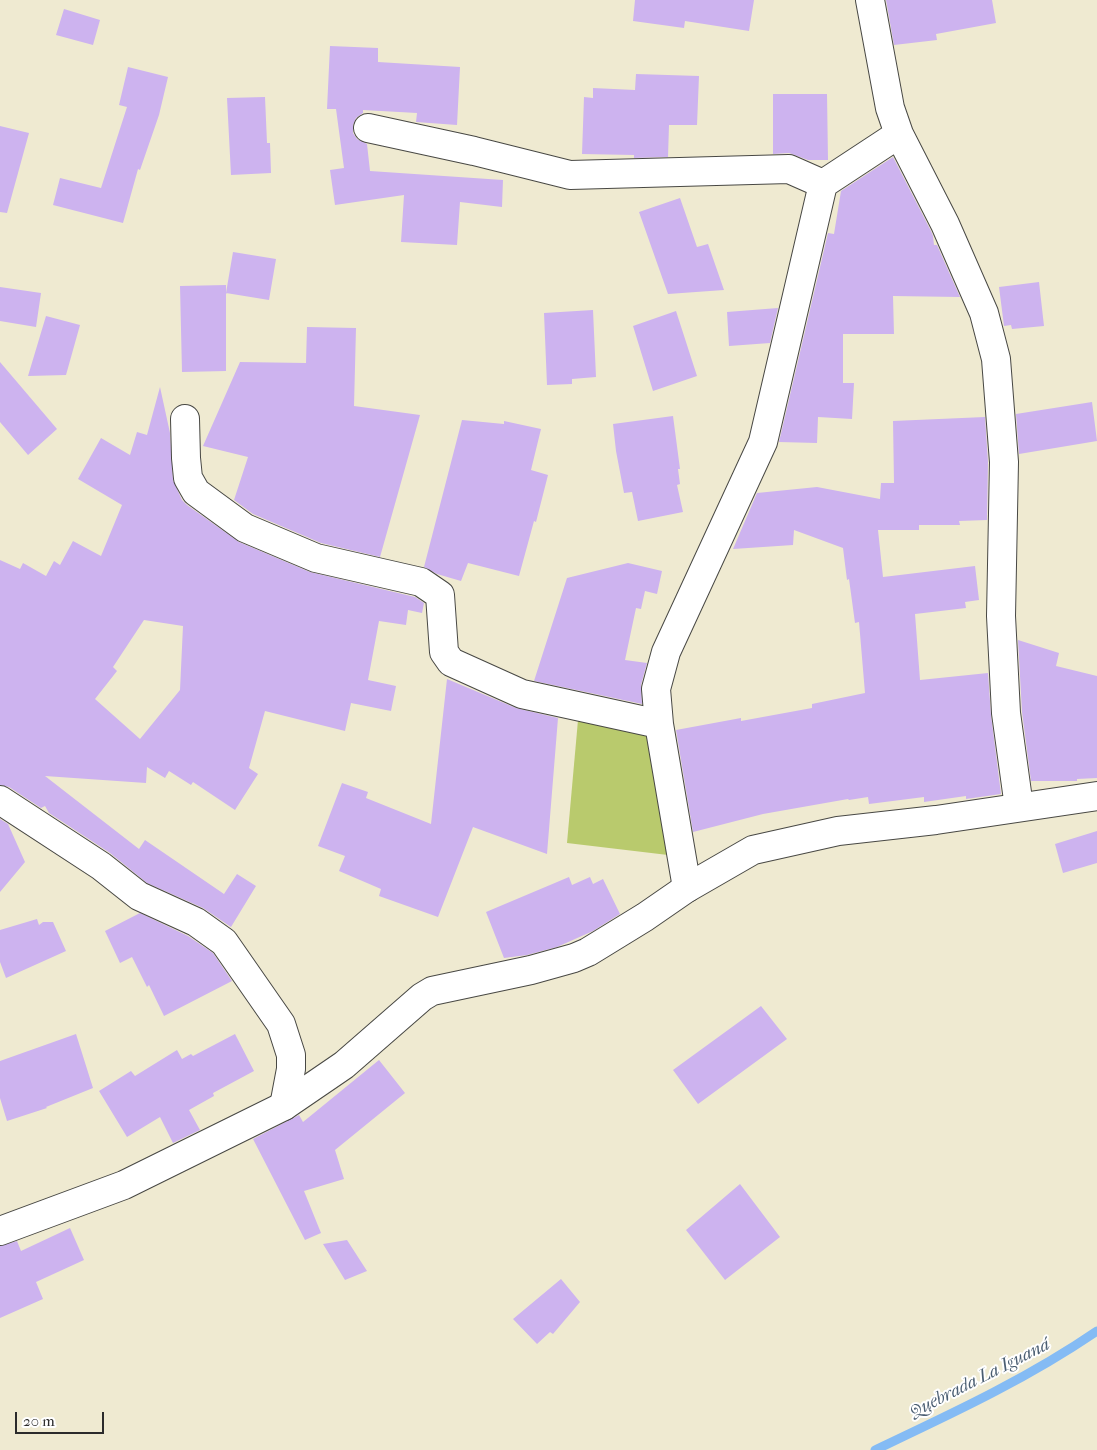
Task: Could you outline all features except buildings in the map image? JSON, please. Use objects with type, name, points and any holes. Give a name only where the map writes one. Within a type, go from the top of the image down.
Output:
[{"type":"street","points":[[870,0],[890,108],[899,134],[945,224],[984,313],[996,359],[1004,462],[1001,616],[1006,713],[1019,807]]},
{"type":"street","points":[[368,128],[474,151],[570,175],[789,169],[823,184]]},
{"type":"street","points":[[687,888],[659,724],[656,689],[666,652],[763,442],[823,184],[899,134]]},
{"type":"street","points":[[186,419],[188,478],[196,492],[245,528],[316,558],[421,582],[430,588],[440,595],[444,652],[451,662],[522,694],[659,724]]},
{"type":"street","points":[[0,1231],[124,1185],[284,1106],[344,1065],[422,997],[432,991],[530,970],[574,958],[588,952],[645,917],[687,888],[753,850],[838,831],[936,820],[1097,796]]},
{"type":"street","points":[[0,800],[101,866],[139,896],[196,922],[224,942],[282,1024],[291,1055],[291,1069],[284,1106]]},
{"type":"green space","points":[[578,720],[649,729],[668,855],[567,843]]},
{"type":"waterway","name":"Quebrada La Iguaná","points":[[875,1450],[1016,1380],[1097,1331]]}]
